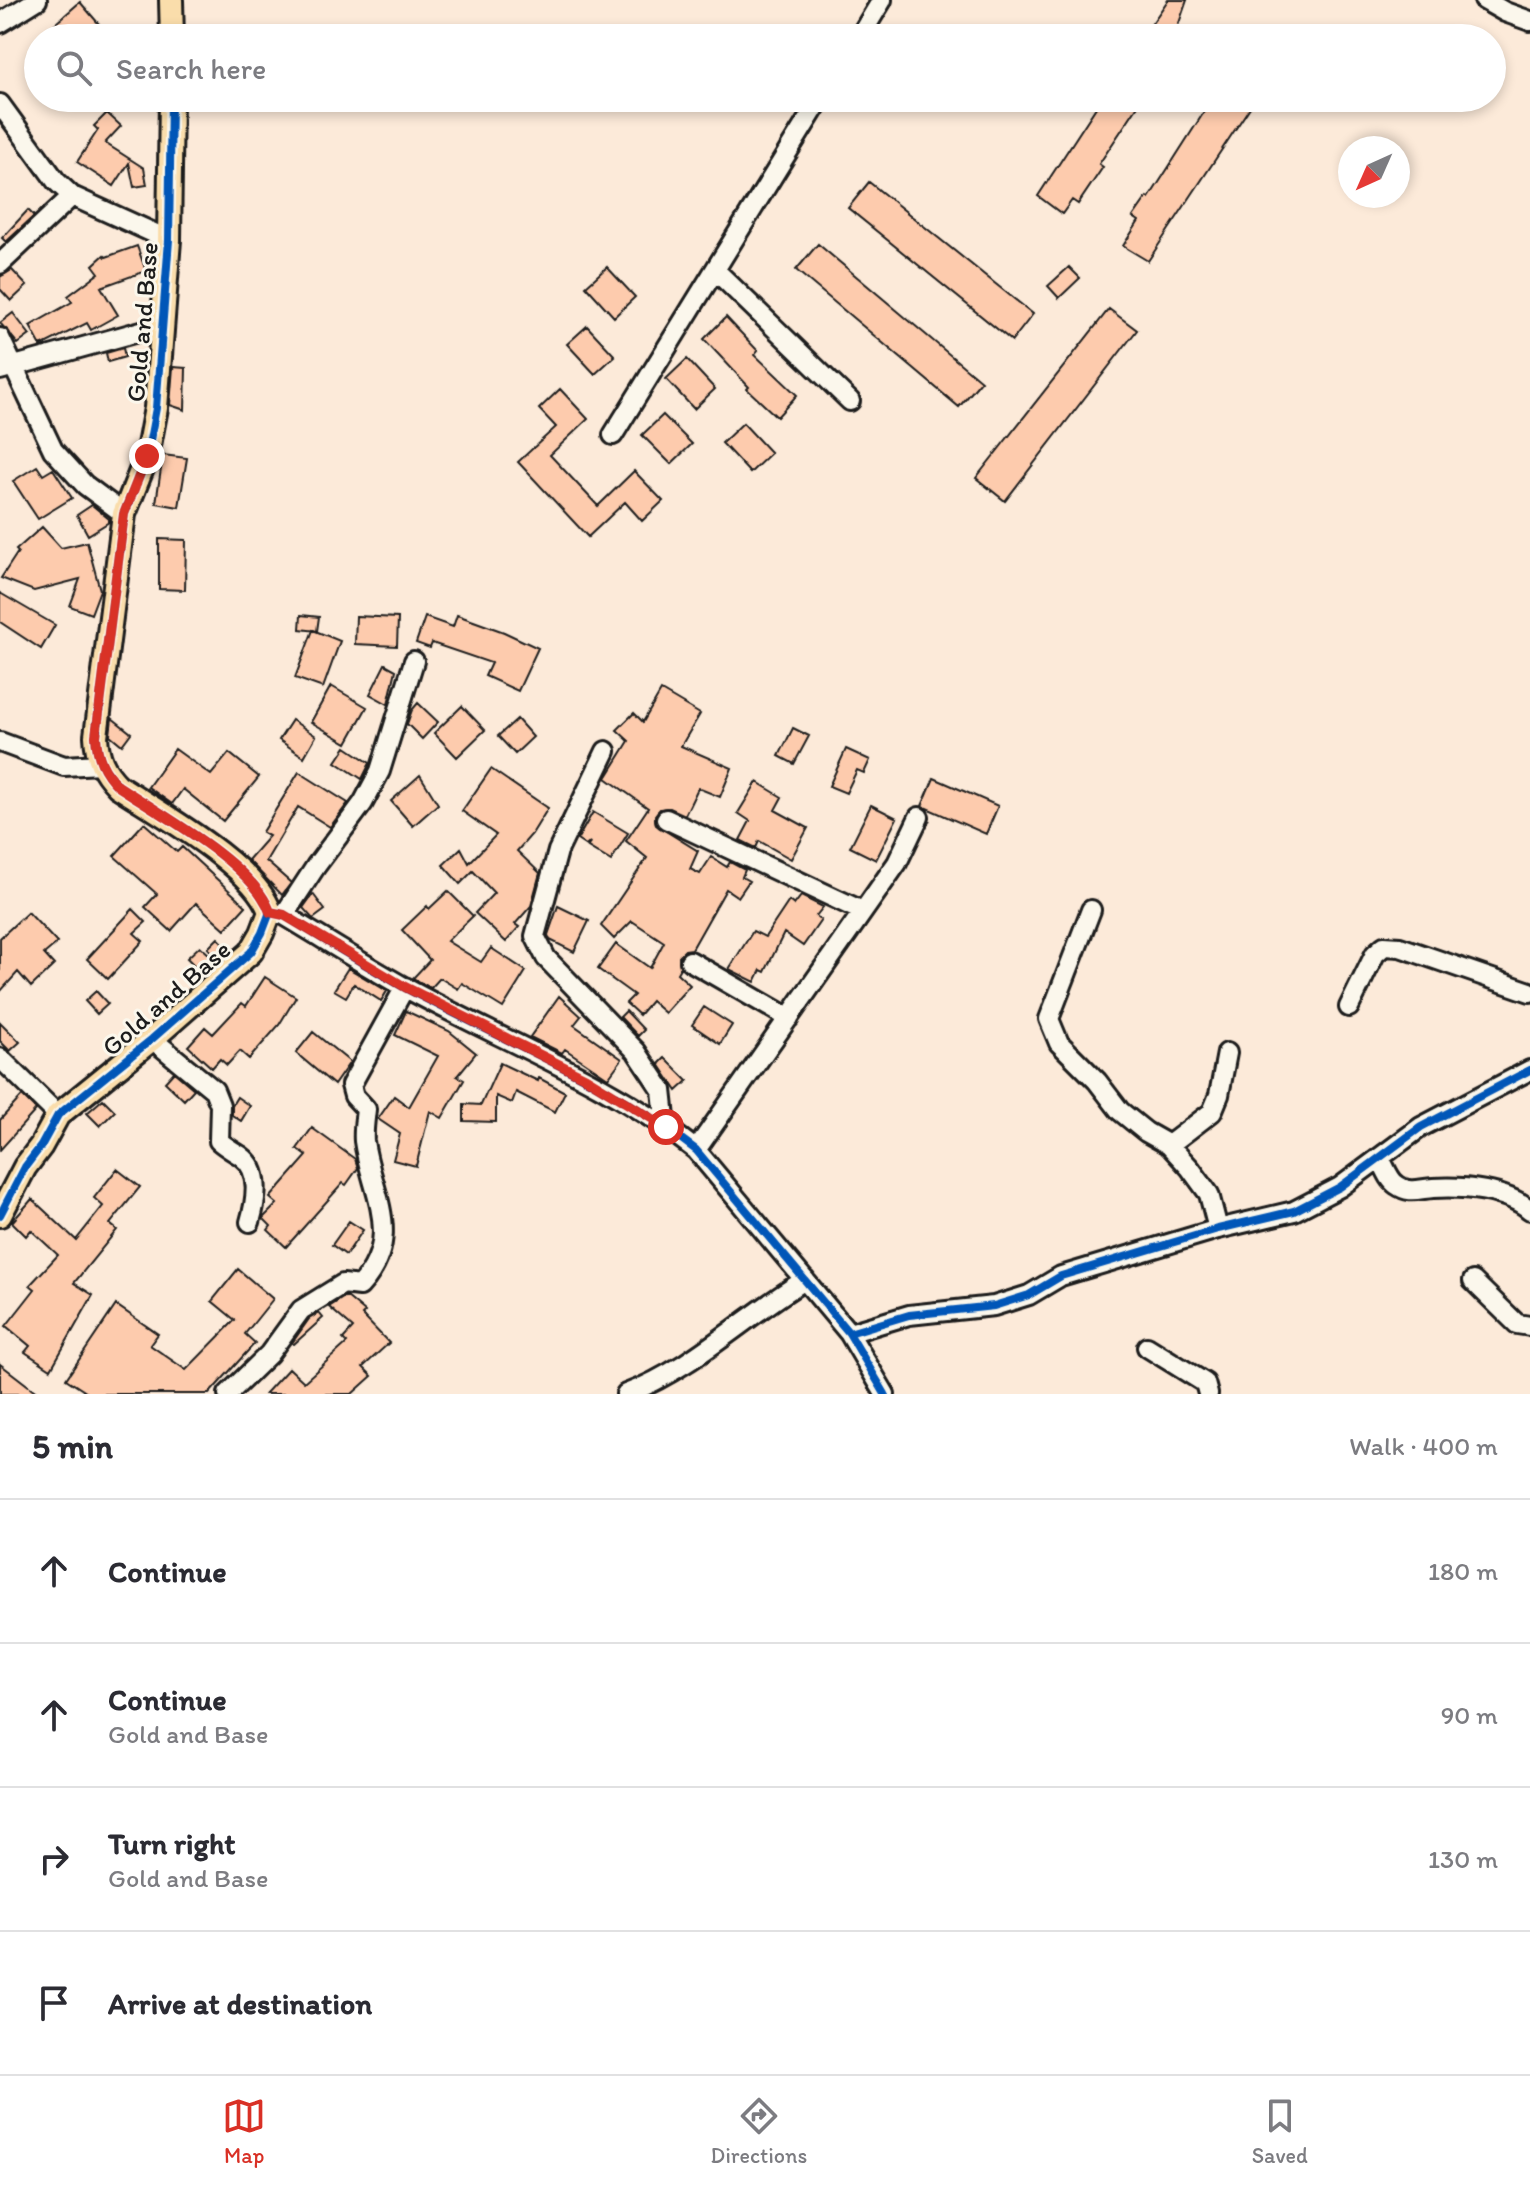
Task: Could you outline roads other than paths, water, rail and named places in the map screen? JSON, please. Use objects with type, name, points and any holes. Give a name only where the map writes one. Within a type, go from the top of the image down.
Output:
[{"type":"main road","points":[[171,0],[172,24]]},
{"type":"main road","name":"Gold and Base","points":[[101,764],[96,736],[124,514],[147,456],[156,408],[169,240],[171,112]]},
{"type":"main road","points":[[101,764],[118,786],[223,857],[257,887],[277,913]]},
{"type":"main road","name":"Gold and Base","points":[[0,1215],[25,1167],[58,1115],[152,1039],[251,952],[277,913]]},
{"type":"street","points":[[0,23],[37,0]]},
{"type":"street","points":[[867,24],[882,0]]},
{"type":"street","points":[[1484,0],[1530,21]]},
{"type":"street","points":[[0,104],[56,181],[72,196],[169,240]]},
{"type":"street","points":[[613,435],[812,112]]},
{"type":"street","points":[[0,264],[72,196]]},
{"type":"street","points":[[715,270],[850,401]]},
{"type":"street","points":[[7,367],[163,325]]},
{"type":"street","points":[[0,338],[7,367],[53,450],[85,485],[124,514]]},
{"type":"street","points":[[414,661],[380,771],[363,803],[277,913],[405,987],[586,1078],[666,1127],[696,1150],[849,1333],[885,1394]]},
{"type":"street","points":[[0,742],[64,766],[101,764]]},
{"type":"street","points":[[606,751],[558,851],[535,936],[546,958],[636,1051],[662,1090],[666,1127]]},
{"type":"street","points":[[696,1150],[897,863],[919,817]]},
{"type":"street","points":[[666,819],[862,911]]},
{"type":"street","points":[[1091,910],[1049,1019],[1059,1043],[1097,1081],[1120,1111],[1146,1132],[1169,1145],[1209,1194],[1218,1229]]},
{"type":"street","points":[[1349,1007],[1375,954],[1384,946],[1400,947],[1530,992]]},
{"type":"street","points":[[690,961],[789,1018]]},
{"type":"street","points":[[228,1394],[269,1354],[301,1310],[343,1284],[360,1286],[372,1273],[385,1219],[364,1140],[366,1109],[354,1096],[351,1085],[405,987]]},
{"type":"street","points":[[152,1039],[214,1090],[220,1105],[219,1141],[243,1158],[253,1172],[256,1203],[250,1222]]},
{"type":"street","points":[[1169,1145],[1212,1112],[1219,1095],[1227,1053]]},
{"type":"street","points":[[0,1058],[58,1115]]},
{"type":"street","points":[[849,1333],[909,1315],[994,1306],[1029,1295],[1061,1276],[1218,1229],[1294,1211],[1340,1187],[1421,1127],[1530,1070]]},
{"type":"street","points":[[1380,1158],[1394,1184],[1410,1191],[1435,1188],[1501,1193],[1530,1210]]},
{"type":"street","points":[[626,1394],[681,1365],[766,1303],[805,1280]]},
{"type":"street","points":[[1473,1281],[1517,1324],[1530,1326]]},
{"type":"street","points":[[1147,1347],[1205,1383],[1208,1394]]}]
